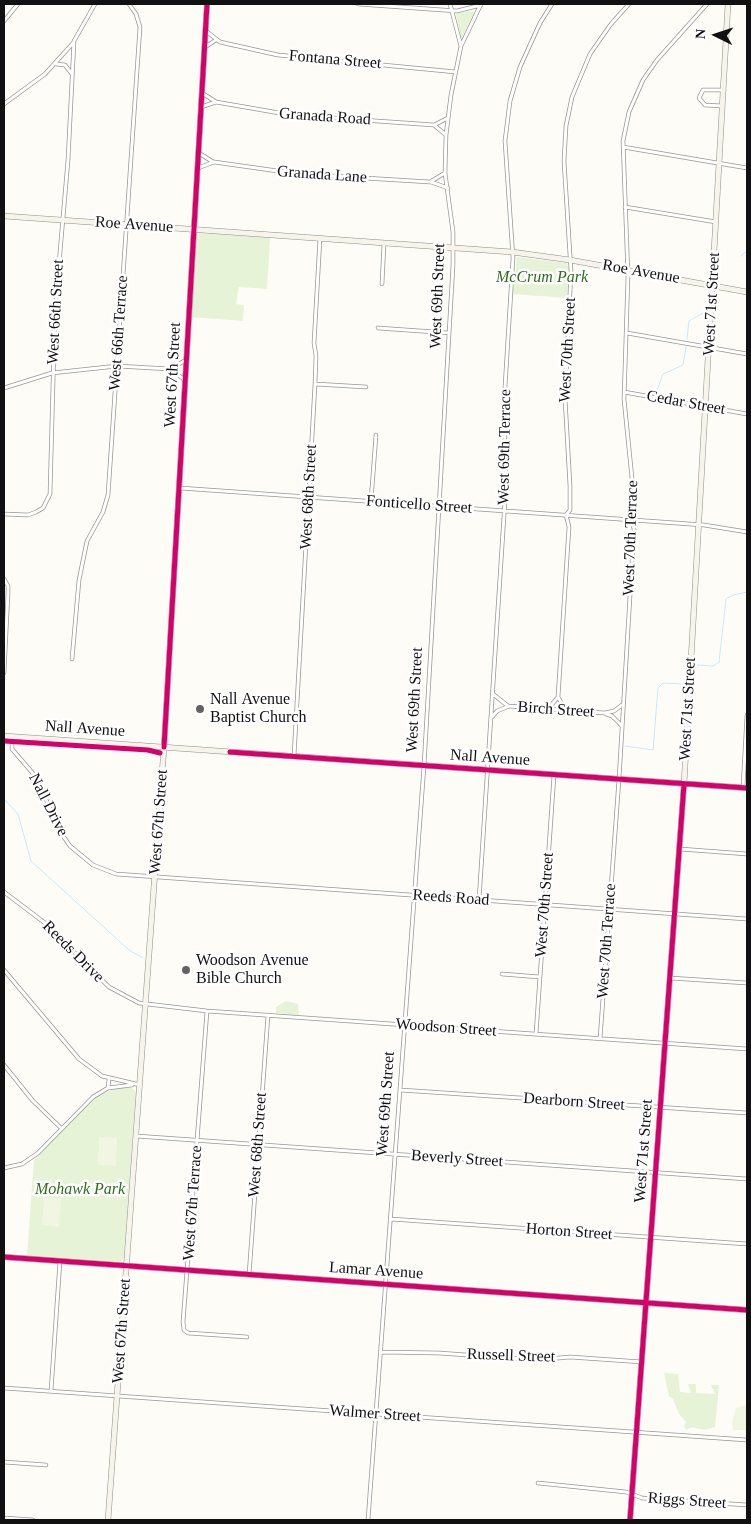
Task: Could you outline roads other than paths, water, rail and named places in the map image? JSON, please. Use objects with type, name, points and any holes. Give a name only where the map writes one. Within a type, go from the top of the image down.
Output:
[{"type":"street","points":[[4,21],[18,4]]},
{"type":"street","name":"West 66th Street","points":[[4,514],[32,514],[43,508],[49,498],[52,373],[74,41],[95,4]]},
{"type":"street","name":"West 66th Terrace","points":[[72,659],[79,580],[87,541],[104,512],[108,495],[126,224],[132,170],[140,27],[136,14],[129,4]]},
{"type":"street","name":"West 67th Street","points":[[108,1520],[164,747],[207,4]]},
{"type":"street","points":[[358,4],[452,11],[466,10],[481,4]]},
{"type":"street","name":"West 69th Street","points":[[368,1520],[424,766],[454,247],[446,173],[446,134],[461,46],[450,4]]},
{"type":"street","points":[[461,46],[481,4]]},
{"type":"street","name":"West 69th Terrace","points":[[479,900],[504,510],[504,403],[512,252],[505,163],[507,118],[520,67],[540,23],[552,4]]},
{"type":"street","name":"West 70th Street","points":[[558,698],[569,527],[566,515],[570,510],[565,383],[570,260],[564,161],[568,112],[577,82],[590,54],[602,35],[629,4]]},
{"type":"street","name":"West 70th Terrace","points":[[600,1038],[619,779],[634,529],[632,520],[635,513],[635,496],[624,392],[628,270],[623,147],[629,112],[643,80],[657,60],[707,4]]},
{"type":"street","name":"West 71st Street","points":[[630,1520],[684,784],[714,286],[728,4]]},
{"type":"street","name":"Fontana Street","points":[[205,31],[216,40],[278,55],[456,72]]},
{"type":"street","points":[[204,48],[216,40]]},
{"type":"street","points":[[4,104],[35,83],[55,64],[74,41]]},
{"type":"street","points":[[55,64],[66,65],[73,74]]},
{"type":"street","points":[[723,106],[705,105],[699,98],[703,90],[724,90]]},
{"type":"street","name":"Granada Road","points":[[202,92],[216,102],[291,115],[434,125]]},
{"type":"street","points":[[201,108],[216,102]]},
{"type":"street","points":[[446,134],[434,125],[448,118]]},
{"type":"street","points":[[623,147],[747,168]]},
{"type":"street","name":"Granada Lane","points":[[198,153],[214,162],[299,174],[430,182],[448,188]]},
{"type":"street","points":[[197,169],[214,162]]},
{"type":"street","points":[[430,182],[446,173]]},
{"type":"street","points":[[625,207],[717,222]]},
{"type":"street","name":"Roe Avenue","points":[[4,216],[512,252],[570,260],[747,292]]},
{"type":"street","name":"West 68th Street","points":[[294,756],[315,384],[316,356],[314,342],[320,238]]},
{"type":"street","points":[[382,284],[384,242]]},
{"type":"street","points":[[378,328],[449,333]]},
{"type":"street","points":[[627,333],[747,354]]},
{"type":"street","points":[[4,388],[52,373],[117,366],[170,369],[186,360]]},
{"type":"street","points":[[170,369],[185,380]]},
{"type":"street","points":[[315,384],[366,387]]},
{"type":"street","name":"Cedar Street","points":[[624,392],[747,414]]},
{"type":"street","points":[[371,501],[376,435]]},
{"type":"street","name":"Fonticello Street","points":[[179,488],[699,525],[747,532]]},
{"type":"street","points":[[4,579],[8,586],[4,673]]},
{"type":"street","name":"Birch Street","points":[[493,694],[508,706],[566,711],[605,713],[614,711],[623,704]]},
{"type":"street","points":[[548,709],[558,698],[566,711]]},
{"type":"street","points":[[491,719],[497,711],[508,706]]},
{"type":"street","points":[[605,713],[612,716],[622,726]]},
{"type":"street","points":[[745,788],[747,715]]},
{"type":"street","name":"Nall Avenue","points":[[4,736],[745,788]]},
{"type":"street","name":"Nall Drive","points":[[12,736],[12,748],[36,777],[61,834],[75,852],[86,861],[106,871],[155,878]]},
{"type":"street","name":"West 70th Street","points":[[536,1034],[554,775]]},
{"type":"street","points":[[679,849],[747,854]]},
{"type":"street","name":"Reeds Road","points":[[155,878],[747,919]]},
{"type":"street","name":"Reeds Drive","points":[[4,892],[45,923],[109,987],[130,1000],[146,1005]]},
{"type":"street","points":[[4,970],[27,995],[70,1050],[88,1066],[108,1078],[140,1085]]},
{"type":"street","points":[[502,974],[540,977]]},
{"type":"street","points":[[670,978],[747,983]]},
{"type":"street","name":"Woodson Street","points":[[146,1005],[207,1011],[747,1049]]},
{"type":"street","name":"West 67th Terrace","points":[[207,1011],[183,1322],[184,1330],[195,1334],[247,1337]]},
{"type":"street","name":"West 68th Street","points":[[249,1274],[268,1015]]},
{"type":"street","points":[[4,1064],[33,1101],[61,1128]]},
{"type":"street","points":[[108,1078],[108,1088]]},
{"type":"street","points":[[4,1168],[16,1166],[28,1160],[88,1100],[108,1088],[140,1085]]},
{"type":"street","name":"Dearborn Street","points":[[400,1090],[747,1113]]},
{"type":"street","name":"Beverly Street","points":[[136,1136],[747,1179]]},
{"type":"street","name":"Horton Street","points":[[390,1219],[747,1244]]},
{"type":"street","name":"Lamar Avenue","points":[[4,1257],[747,1310]]},
{"type":"street","points":[[51,1391],[60,1261]]},
{"type":"street","name":"Russell Street","points":[[380,1352],[536,1360],[570,1357],[642,1362]]},
{"type":"street","name":"Walmer Street","points":[[4,1388],[747,1440]]},
{"type":"street","points":[[4,1462],[46,1465]]},
{"type":"street","name":"Riggs Street","points":[[538,1483],[626,1492],[642,1498],[747,1505]]},
{"type":"street","points":[[4,1518],[34,1520]]},
{"type":"waterway","points":[[741,256],[747,251]]},
{"type":"waterway","points":[[687,339],[689,321],[703,313],[707,304]]},
{"type":"waterway","points":[[653,393],[658,388],[663,374],[683,365],[686,347]]},
{"type":"waterway","points":[[696,665],[713,666],[719,662],[726,599],[733,595],[747,592]]},
{"type":"waterway","points":[[625,746],[653,750],[658,688],[663,683],[684,684]]},
{"type":"waterway","points":[[4,799],[18,814],[31,861],[129,950],[143,958]]},
{"type":"place","name":"Nall Avenue Baptist Church","points":[[200,709]]},
{"type":"place","name":"Woodson Avenue Bible Church","points":[[186,970]]},
{"type":"park label","name":"McCrum Park","points":[[542,278]]},
{"type":"park label","name":"Mohawk Park","points":[[80,1190]]}]
